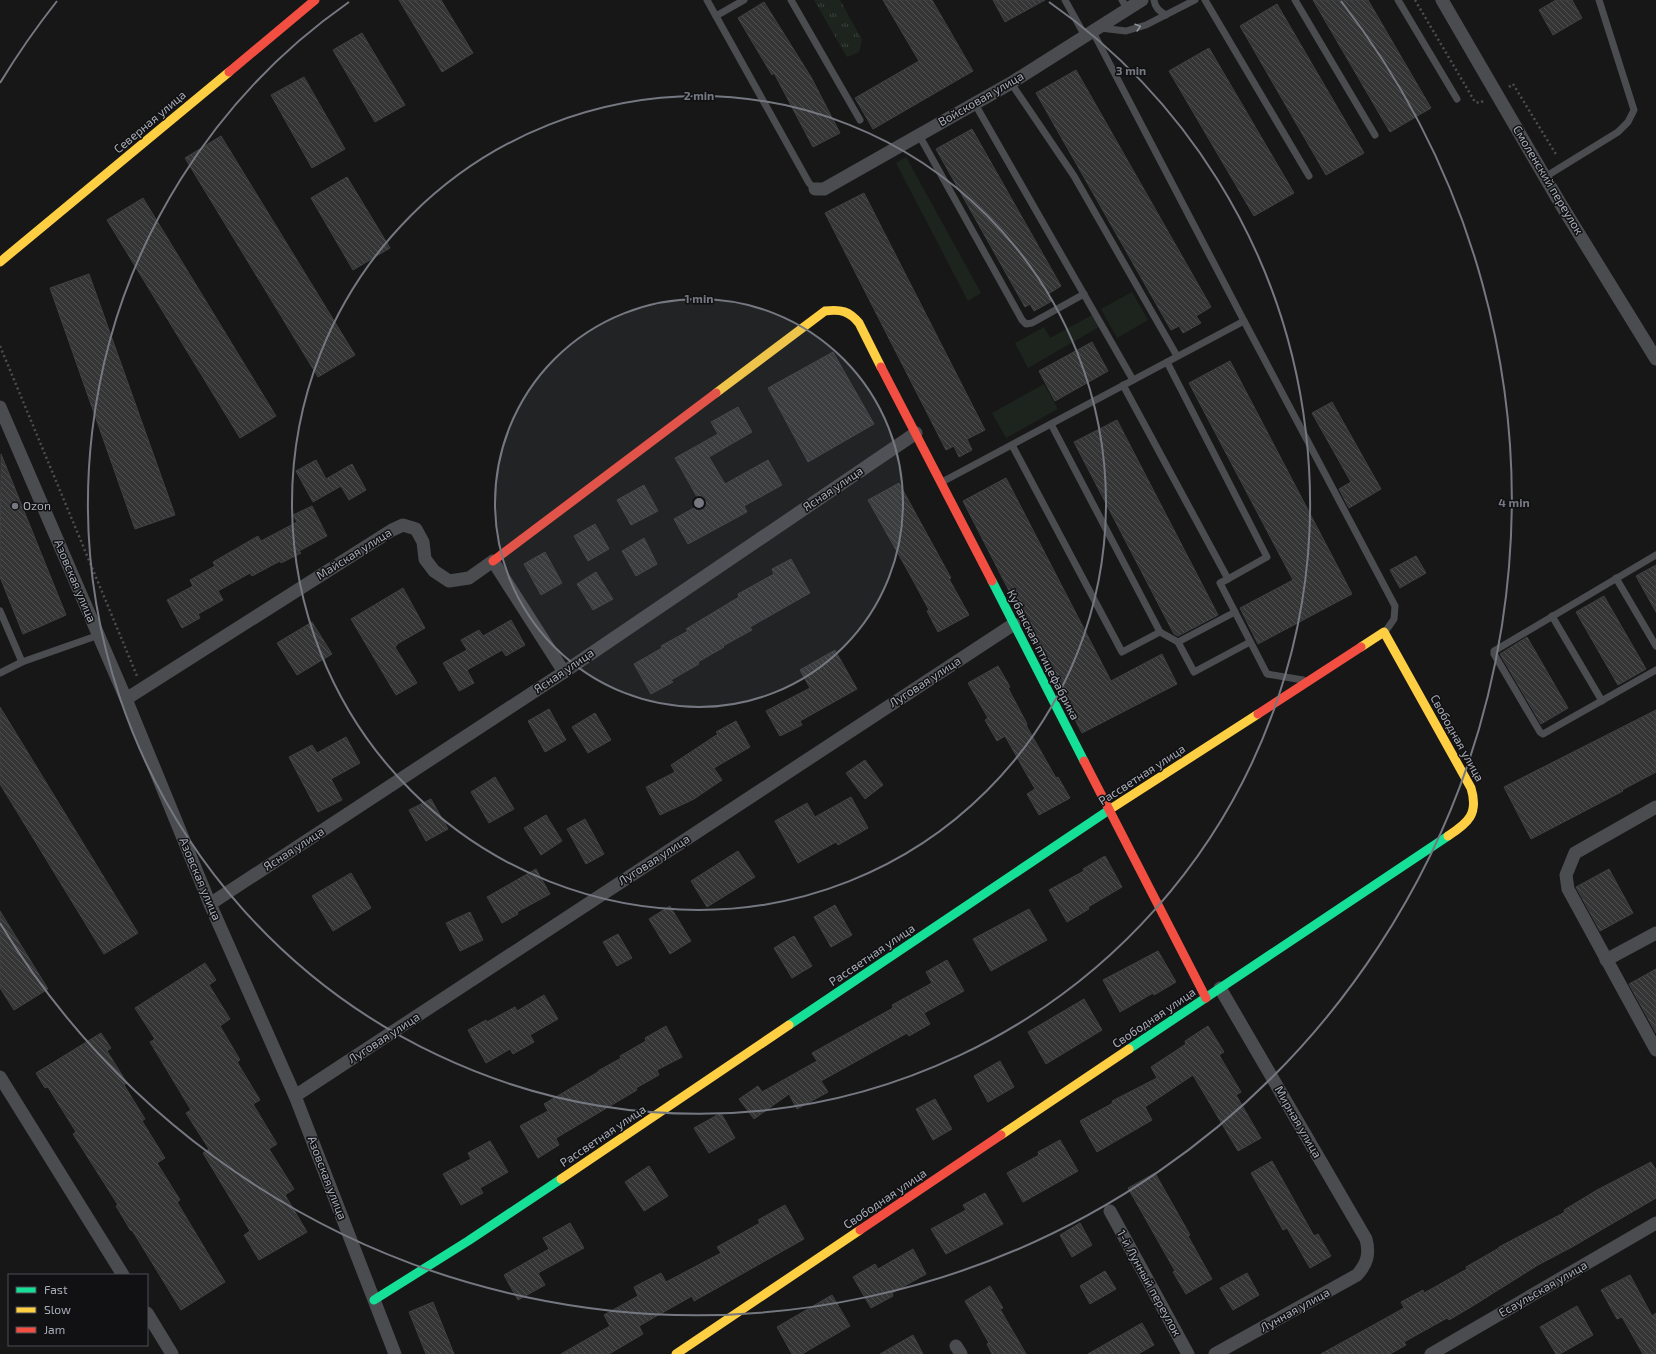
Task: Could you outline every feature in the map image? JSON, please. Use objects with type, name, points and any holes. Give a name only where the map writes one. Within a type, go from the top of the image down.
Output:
[{"type":"street","name":"Северная улица","points":[[0,262],[314,0]]},
{"type":"street","name":"Войсковая улица","points":[[815,189],[824,189],[975,104],[1092,32],[1125,5],[1142,0]]},
{"type":"street","name":"Смоленский переулок","points":[[1442,0],[1545,177],[1656,359]]},
{"type":"street","name":"Кубанская птицефабрика","points":[[493,561],[825,311],[838,309],[851,312],[859,323],[916,433],[1206,998]]},
{"type":"street","name":"Азовская улица","points":[[0,407],[99,635],[210,904],[295,1096],[396,1354]]},
{"type":"street","name":"Ясная улица","points":[[210,904],[564,672],[916,433]]},
{"type":"street","name":"Майская улица","points":[[126,699],[392,530],[403,525],[416,529],[423,542],[425,559],[434,571],[449,581],[470,578],[493,561]]},
{"type":"street","points":[[493,561],[564,672]]},
{"type":"street","name":"Луговая улица","points":[[295,1096],[1014,624]]},
{"type":"street","name":"Рассветная улица","points":[[374,1300],[475,1237],[1109,810],[1384,632]]},
{"type":"street","name":"Свободная улица","points":[[676,1354],[1466,824],[1474,808],[1475,799],[1471,788],[1384,632]]},
{"type":"street","points":[[1656,807],[1575,853],[1566,875],[1568,889],[1656,1050]]},
{"type":"street","points":[[1606,960],[1656,933]]},
{"type":"street","name":"Мирная улица","points":[[1220,988],[1366,1239],[1368,1247],[1367,1259]]},
{"type":"street","points":[[0,1077],[122,1274]]},
{"type":"street","name":"1-й Лунный переулок","points":[[1110,1211],[1188,1354]]},
{"type":"street","name":"Есаульская улица","points":[[1431,1354],[1656,1223]]},
{"type":"street","name":"Лунная улица","points":[[1215,1354],[1357,1275],[1364,1267],[1367,1259]]},
{"type":"street","points":[[148,1315],[172,1354]]},
{"type":"lane","points":[[707,0],[809,183],[815,189]]},
{"type":"lane","points":[[716,16],[744,0]]},
{"type":"lane","points":[[791,0],[860,120]]},
{"type":"lane","points":[[1065,0],[1092,32],[1395,606],[1394,620],[1384,632]]},
{"type":"lane","points":[[1154,0],[1160,12],[1166,15]]},
{"type":"lane","points":[[1092,32],[1126,31],[1146,25],[1195,0]]},
{"type":"lane","points":[[1205,0],[1309,176]]},
{"type":"lane","points":[[1296,0],[1374,135]]},
{"type":"lane","points":[[1398,0],[1457,99]]},
{"type":"lane","points":[[1545,177],[1618,132],[1628,122],[1634,110],[1599,0]]},
{"type":"lane","points":[[1011,83],[1074,176],[1177,356]]},
{"type":"lane","points":[[975,104],[1133,380]]},
{"type":"lane","points":[[919,136],[1022,320],[1026,324],[1032,323],[1084,294]]},
{"type":"lane","points":[[941,482],[1244,321]]},
{"type":"lane","points":[[1167,362],[1267,558],[1220,583],[1267,674],[1309,681]]},
{"type":"lane","points":[[1123,385],[1228,579]]},
{"type":"lane","points":[[1051,424],[1160,632],[1178,642],[1194,672],[1250,642]]},
{"type":"lane","points":[[1012,444],[1122,652],[1160,632]]},
{"type":"lane","points":[[1656,555],[1498,647],[1494,651],[1498,661],[1540,732],[1543,734],[1656,670]]},
{"type":"lane","points":[[1616,578],[1656,646]]},
{"type":"lane","points":[[0,611],[22,662]]},
{"type":"lane","points":[[1178,642],[1235,612]]},
{"type":"lane","points":[[1552,616],[1602,701]]},
{"type":"lane","points":[[0,673],[22,662],[99,635]]},
{"type":"path","points":[[0,346],[142,689]]},
{"type":"green space","points":[[814,0],[840,0],[862,40],[859,52],[847,57]]},
{"type":"green space","points":[[906,157],[981,293],[968,301],[896,163]]},
{"type":"green space","points":[[1132,292],[1148,320],[1117,338],[1101,309]]},
{"type":"green space","points":[[1092,315],[1099,327],[1028,368],[1015,343],[1044,327],[1050,338]]},
{"type":"green space","points":[[1044,384],[1058,409],[1006,438],[992,413]]},
{"type":"building","points":[[399,0],[441,0],[473,53],[442,72]]},
{"type":"building","points":[[883,0],[932,0],[973,71],[873,129],[855,98],[919,61]]},
{"type":"building","points":[[993,0],[1045,0],[1005,22]]},
{"type":"building","points":[[1313,0],[1368,0],[1431,108],[1390,132]]},
{"type":"building","points":[[1556,0],[1572,0],[1582,18],[1553,35],[1539,10]]},
{"type":"building","points":[[764,2],[811,77],[840,133],[813,147],[774,73],[772,75],[738,18]]},
{"type":"building","points":[[1277,4],[1364,153],[1326,175],[1240,26]]},
{"type":"building","points":[[362,33],[405,105],[375,122],[333,50]]},
{"type":"building","points":[[1209,48],[1294,193],[1254,216],[1169,71]]},
{"type":"building","points":[[1076,70],[1211,307],[1196,316],[1201,323],[1183,333],[1179,326],[1171,330],[1036,93]]},
{"type":"building","points":[[304,77],[345,149],[312,168],[271,95]]},
{"type":"building","points":[[972,129],[1061,286],[1048,294],[1052,301],[1034,311],[1030,304],[1025,307],[936,149]]},
{"type":"building","points":[[221,136],[355,355],[318,377],[185,158]]},
{"type":"building","points":[[347,177],[390,248],[353,270],[311,198]]},
{"type":"building","points":[[864,193],[985,430],[967,439],[972,450],[959,457],[954,446],[946,450],[825,213]]},
{"type":"building","points":[[143,198],[276,416],[240,438],[107,220]]},
{"type":"building","points":[[89,274],[175,515],[135,529],[50,288]]},
{"type":"building","points":[[1092,342],[1108,371],[1055,401],[1039,371]]},
{"type":"building","points":[[833,352],[874,424],[808,462],[768,388]]},
{"type":"building","points":[[1230,361],[1352,594],[1258,644],[1240,608],[1293,580],[1189,383]]},
{"type":"building","points":[[1332,402],[1381,489],[1349,508],[1339,489],[1351,482],[1312,413]]},
{"type":"building","points":[[738,407],[752,432],[709,457],[725,484],[768,460],[782,485],[744,506],[747,512],[688,544],[674,519],[701,504],[675,458],[718,434],[711,422]]},
{"type":"building","points":[[1117,420],[1218,615],[1178,636],[1174,634],[1074,442]]},
{"type":"building","points":[[1,454],[66,615],[23,634],[0,577]]},
{"type":"building","points":[[316,460],[326,479],[352,464],[366,490],[349,500],[341,486],[313,502],[296,471]]},
{"type":"building","points":[[1006,478],[1111,681],[1162,654],[1177,684],[1082,733],[963,501]]},
{"type":"building","points":[[899,483],[951,578],[949,579],[969,615],[938,632],[927,611],[929,610],[868,500]]},
{"type":"building","points":[[644,485],[658,511],[631,525],[617,500]]},
{"type":"building","points":[[312,506],[327,536],[299,551],[301,553],[281,563],[280,561],[252,576],[250,573],[218,591],[223,600],[198,614],[200,618],[182,628],[167,600],[193,586],[190,580],[215,566],[213,562],[258,536],[261,541],[297,522],[293,515]]},
{"type":"building","points":[[595,524],[609,549],[588,561],[574,536]]},
{"type":"building","points":[[644,538],[657,564],[636,576],[622,551]]},
{"type":"building","points":[[545,552],[562,583],[541,595],[524,564]]},
{"type":"building","points":[[1416,556],[1426,573],[1400,588],[1390,570]]},
{"type":"building","points":[[791,559],[810,593],[750,627],[752,630],[723,646],[724,647],[698,662],[699,664],[671,680],[673,682],[651,694],[634,664],[662,648],[661,646],[688,631],[686,629],[739,597],[738,594],[774,574],[772,569]]},
{"type":"building","points":[[1656,565],[1656,612],[1636,576]]},
{"type":"building","points":[[596,572],[613,599],[593,610],[577,584]]},
{"type":"building","points":[[403,588],[425,628],[397,644],[395,647],[417,683],[396,695],[351,619]]},
{"type":"building","points":[[1604,596],[1646,669],[1618,685],[1576,612]]},
{"type":"building","points":[[511,620],[525,645],[506,656],[502,650],[467,670],[474,683],[459,691],[443,663],[467,650],[461,640],[479,630],[483,636]]},
{"type":"building","points":[[312,622],[332,654],[297,675],[277,643]]},
{"type":"building","points":[[1527,637],[1568,708],[1541,724],[1500,654]]},
{"type":"building","points":[[835,650],[857,689],[800,721],[802,725],[780,736],[766,711],[810,688],[800,670]]},
{"type":"building","points":[[998,666],[1010,687],[1008,688],[1027,724],[1026,725],[1056,778],[1058,777],[1070,798],[1039,815],[1027,794],[1035,789],[1005,736],[997,741],[985,720],[988,718],[968,683]]},
{"type":"building","points":[[0,707],[138,933],[104,954],[0,784]]},
{"type":"building","points":[[549,709],[566,740],[545,752],[528,721]]},
{"type":"building","points":[[1656,710],[1656,772],[1531,839],[1504,787]]},
{"type":"building","points":[[595,713],[611,740],[588,753],[572,727]]},
{"type":"building","points":[[736,721],[750,747],[714,768],[722,780],[694,799],[660,815],[646,787],[675,772],[671,765],[718,734],[716,732]]},
{"type":"building","points":[[346,737],[360,763],[331,779],[342,800],[318,812],[289,757],[312,745],[317,753]]},
{"type":"building","points":[[865,760],[883,785],[865,799],[846,773]]},
{"type":"building","points":[[495,777],[514,809],[489,823],[471,792]]},
{"type":"building","points":[[851,797],[868,828],[838,845],[836,842],[798,863],[775,821],[807,803],[815,817]]},
{"type":"building","points":[[431,799],[448,829],[426,841],[409,810]]},
{"type":"building","points":[[546,815],[562,841],[541,855],[524,828]]},
{"type":"building","points":[[585,819],[604,854],[586,864],[567,829]]},
{"type":"building","points":[[738,851],[755,877],[707,907],[691,881]]},
{"type":"building","points":[[1105,856],[1122,887],[1088,907],[1089,909],[1067,922],[1049,890],[1084,871],[1083,869]]},
{"type":"building","points":[[536,869],[550,894],[517,912],[518,914],[502,923],[487,897]]},
{"type":"building","points":[[1609,869],[1633,913],[1600,931],[1576,887]]},
{"type":"building","points":[[351,873],[371,908],[333,931],[312,896]]},
{"type":"building","points":[[835,905],[852,935],[831,947],[814,917]]},
{"type":"building","points":[[670,906],[691,941],[670,954],[649,919]]},
{"type":"building","points":[[1029,909],[1047,940],[991,971],[973,939]]},
{"type":"building","points":[[0,911],[48,989],[14,1010],[0,988]]},
{"type":"building","points":[[470,912],[483,940],[460,951],[446,923]]},
{"type":"building","points":[[618,934],[632,958],[617,966],[603,942]]},
{"type":"building","points":[[794,936],[812,966],[792,978],[774,948]]},
{"type":"building","points":[[1158,951],[1176,982],[1120,1012],[1103,980]]},
{"type":"building","points":[[947,960],[964,991],[924,1013],[930,1024],[909,1036],[907,1033],[821,1081],[828,1092],[797,1109],[789,1094],[754,1119],[739,1099],[758,1086],[762,1092],[817,1061],[812,1053],[893,1008],[892,1005],[932,983],[926,972]]},
{"type":"building","points":[[205,963],[216,980],[209,985],[230,1019],[220,1026],[240,1060],[237,1062],[260,1100],[253,1104],[277,1144],[269,1149],[294,1189],[285,1195],[307,1232],[259,1260],[244,1235],[250,1231],[203,1153],[209,1149],[186,1113],[191,1110],[150,1042],[155,1039],[135,1008]]},
{"type":"building","points":[[1656,969],[1656,1033],[1629,984]]},
{"type":"building","points":[[544,995],[558,1019],[530,1035],[534,1042],[513,1054],[510,1049],[486,1063],[468,1030],[515,1007],[517,1011]]},
{"type":"building","points":[[1084,999],[1102,1030],[1046,1064],[1028,1032]]},
{"type":"building","points":[[666,1026],[682,1057],[657,1070],[659,1075],[636,1088],[637,1090],[556,1138],[559,1145],[538,1158],[520,1126],[548,1111],[544,1104],[621,1058],[620,1056],[646,1041],[645,1038]]},
{"type":"building","points":[[1208,1026],[1224,1052],[1219,1055],[1241,1092],[1236,1095],[1261,1138],[1238,1151],[1193,1075],[1145,1107],[1152,1120],[1097,1152],[1080,1121],[1113,1103],[1112,1101],[1157,1078],[1151,1067],[1186,1044],[1185,1041]]},
{"type":"building","points":[[101,1033],[111,1048],[107,1051],[127,1083],[124,1085],[145,1119],[142,1121],[165,1158],[157,1163],[180,1200],[177,1202],[225,1282],[181,1310],[132,1230],[131,1231],[116,1206],[118,1205],[73,1134],[76,1132],[48,1087],[45,1088],[36,1073]]},
{"type":"building","points":[[1000,1061],[1014,1087],[988,1102],[974,1076]]},
{"type":"building","points":[[935,1099],[952,1129],[933,1140],[916,1109]]},
{"type":"building","points":[[721,1113],[735,1138],[709,1153],[694,1128]]},
{"type":"building","points":[[1060,1140],[1078,1171],[1023,1202],[1007,1173],[1039,1155],[1038,1152]]},
{"type":"building","points":[[490,1141],[508,1172],[480,1188],[483,1193],[461,1205],[443,1174],[471,1159],[468,1153]]},
{"type":"building","points":[[1272,1161],[1314,1236],[1318,1234],[1331,1256],[1310,1268],[1287,1228],[1283,1230],[1251,1173]]},
{"type":"building","points":[[1651,1162],[1656,1170],[1656,1198],[1538,1265],[1449,1320],[1447,1318],[1404,1342],[1406,1345],[1390,1354],[1321,1354],[1404,1308],[1401,1302],[1423,1290],[1424,1293],[1467,1269],[1466,1267],[1499,1247],[1565,1212],[1564,1210],[1597,1190]]},
{"type":"building","points":[[649,1166],[668,1196],[644,1211],[625,1182]]},
{"type":"building","points":[[1155,1173],[1190,1235],[1188,1236],[1212,1279],[1186,1294],[1173,1272],[1175,1271],[1128,1188]]},
{"type":"building","points":[[985,1193],[1003,1224],[946,1254],[931,1229],[966,1210],[963,1205]]},
{"type":"building","points":[[785,1205],[804,1239],[694,1301],[692,1296],[639,1326],[643,1334],[609,1354],[561,1354],[610,1326],[604,1315],[638,1296],[634,1287],[661,1273],[666,1282],[721,1253],[717,1247],[760,1223],[758,1220]]},
{"type":"building","points":[[570,1223],[584,1248],[538,1273],[545,1285],[518,1300],[504,1275],[549,1249],[543,1238]]},
{"type":"building","points":[[1080,1223],[1092,1245],[1072,1257],[1060,1235]]},
{"type":"building","points":[[913,1249],[926,1274],[892,1293],[893,1296],[871,1308],[853,1277],[875,1264],[878,1269]]},
{"type":"building","points":[[1105,1271],[1116,1289],[1090,1304],[1080,1286]]},
{"type":"building","points":[[1247,1273],[1259,1295],[1233,1310],[1220,1288]]},
{"type":"building","points":[[1630,1275],[1652,1316],[1656,1313],[1656,1354],[1643,1354],[1622,1317],[1617,1319],[1601,1290]]},
{"type":"building","points":[[990,1286],[1003,1308],[1000,1309],[1026,1354],[992,1354],[987,1344],[989,1343],[965,1301]]},
{"type":"building","points":[[832,1295],[850,1326],[802,1354],[792,1354],[777,1327]]},
{"type":"building","points":[[433,1302],[454,1354],[426,1354],[409,1312]]},
{"type":"building","points":[[1577,1306],[1593,1335],[1560,1354],[1556,1354],[1540,1327]]},
{"type":"building","points":[[1142,1323],[1154,1345],[1138,1354],[1088,1354]]},
{"type":"building","points":[[913,1335],[923,1354],[880,1354]]},
{"type":"traffic: fast","points":[[992,581],[1084,761]]},
{"type":"traffic: fast","points":[[789,1025],[1112,808]]},
{"type":"traffic: fast","points":[[1129,1049],[1448,836]]},
{"type":"traffic: fast","points":[[374,1300],[468,1241],[561,1179]]},
{"type":"traffic: slow","points":[[0,262],[229,72]]},
{"type":"traffic: slow","points":[[716,393],[825,311],[836,310],[848,313],[852,316],[859,323],[881,367]]},
{"type":"traffic: slow","points":[[1361,647],[1384,632],[1471,788],[1474,805],[1473,811],[1466,822],[1448,836]]},
{"type":"traffic: slow","points":[[1112,808],[1258,714]]},
{"type":"traffic: slow","points":[[561,1179],[789,1025]]},
{"type":"traffic: slow","points":[[1001,1135],[1129,1049]]},
{"type":"traffic: slow","points":[[676,1354],[860,1230]]},
{"type":"traffic: jam","points":[[229,72],[315,0]]},
{"type":"traffic: jam","points":[[881,367],[992,581]]},
{"type":"traffic: jam","points":[[493,561],[716,393]]},
{"type":"traffic: jam","points":[[1258,714],[1361,647]]},
{"type":"traffic: jam","points":[[1084,761],[1206,998]]},
{"type":"traffic: jam","points":[[860,1230],[1001,1135]]},
{"type":"place","name":"Ozon","points":[[15,506]]}]
